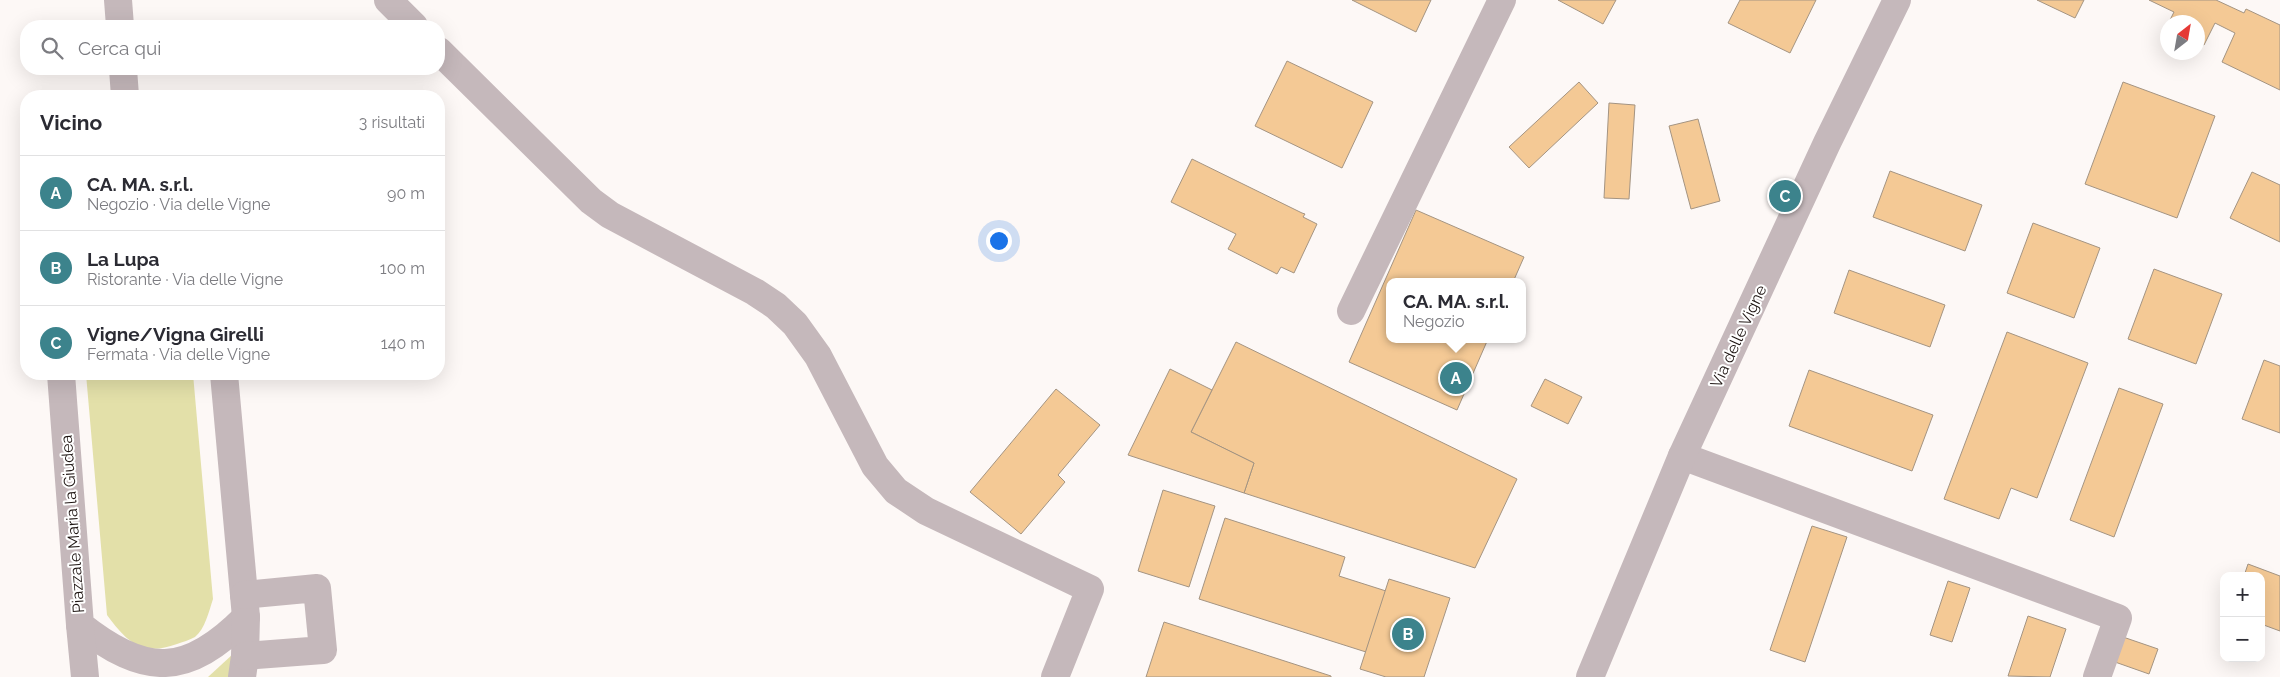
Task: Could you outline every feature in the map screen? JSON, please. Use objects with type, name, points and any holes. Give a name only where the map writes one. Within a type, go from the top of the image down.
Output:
[{"type":"street","points":[[118,0],[120,20]]},
{"type":"street","points":[[388,0],[408,20]]},
{"type":"street","points":[[1351,311],[1502,0]]},
{"type":"street","name":"Via delle Vigne","points":[[1590,677],[1682,456],[1827,143],[1896,0]]},
{"type":"street","points":[[445,57],[591,201],[610,215],[755,292],[776,306],[795,324],[818,356],[875,466],[896,491],[926,511],[1090,589],[1055,677]]},
{"type":"street","points":[[123,75],[125,90]]},
{"type":"street","name":"Piazzale Maria la Giudea","points":[[61,380],[80,624],[103,647],[116,656],[134,665],[165,671],[200,661],[217,648],[245,606]]},
{"type":"street","points":[[225,380],[245,606],[243,667],[323,650],[317,588],[245,606]]},
{"type":"street","points":[[1682,456],[2118,618],[2097,677]]},
{"type":"street","points":[[80,624],[85,677]]},
{"type":"shaded area","points":[[87,380],[194,380],[213,599],[206,620],[195,637],[165,648],[154,649],[145,648],[129,639],[121,633],[107,615]]},
{"type":"shaded area","points":[[233,654],[232,677],[208,677]]},
{"type":"building","points":[[1352,0],[1431,0],[1416,32]]},
{"type":"building","points":[[1558,0],[1616,0],[1603,24]]},
{"type":"building","points":[[1740,0],[1816,0],[1790,53],[1728,23]]},
{"type":"building","points":[[2037,0],[2084,0],[2075,18]]},
{"type":"building","points":[[2149,0],[2216,0],[2244,13],[2246,9],[2280,25],[2280,90],[2222,62],[2235,33],[2215,23],[2205,43],[2205,15],[2172,15],[2174,12]]},
{"type":"building","points":[[1287,61],[1373,102],[1342,168],[1255,126]]},
{"type":"building","points":[[1579,82],[1598,103],[1529,168],[1509,147]]},
{"type":"building","points":[[2123,82],[2215,116],[2177,218],[2085,184]]},
{"type":"building","points":[[1609,103],[1635,105],[1629,199],[1604,198]]},
{"type":"building","points":[[1698,119],[1720,201],[1691,209],[1669,126]]},
{"type":"building","points":[[1192,159],[1305,214],[1303,217],[1317,224],[1294,273],[1281,267],[1277,274],[1228,249],[1236,234],[1171,202]]},
{"type":"building","points":[[1890,171],[1982,205],[1965,251],[1873,217]]},
{"type":"building","points":[[2252,172],[2280,185],[2280,242],[2230,218]]},
{"type":"building","points":[[1416,210],[1524,257],[1515,278],[1386,278]]},
{"type":"building","points":[[2033,223],[2100,248],[2074,318],[2007,293]]},
{"type":"building","points":[[2154,269],[2222,294],[2196,364],[2128,339]]},
{"type":"building","points":[[1849,270],[1945,305],[1930,347],[1834,313]]},
{"type":"building","points":[[1386,278],[1386,343],[1486,343],[1457,410],[1349,362]]},
{"type":"building","points":[[2007,332],[2088,363],[2037,498],[2011,488],[1999,519],[1944,499]]},
{"type":"building","points":[[1236,342],[1517,479],[1475,568],[1244,493],[1254,463],[1191,432]]},
{"type":"building","points":[[2264,360],[2280,366],[2280,433],[2242,419]]},
{"type":"building","points":[[1170,369],[1212,390],[1191,432],[1254,463],[1244,493],[1128,455]]},
{"type":"building","points":[[1809,370],[1933,415],[1912,471],[1789,426]]},
{"type":"building","points":[[1545,379],[1582,397],[1568,424],[1531,406]]},
{"type":"building","points":[[2119,388],[2163,404],[2114,537],[2070,520]]},
{"type":"building","points":[[1056,389],[1100,425],[1058,475],[1065,482],[1021,534],[970,492]]},
{"type":"building","points":[[1163,490],[1215,506],[1189,587],[1138,571]]},
{"type":"building","points":[[1225,518],[1345,557],[1339,576],[1386,591],[1366,652],[1199,599]]},
{"type":"building","points":[[1812,526],[1847,537],[1805,662],[1770,650]]},
{"type":"building","points":[[2248,564],[2280,576],[2280,631],[2265,625],[2265,572],[2245,572]]},
{"type":"building","points":[[1389,579],[1450,598],[1424,677],[1386,677],[1360,669]]},
{"type":"building","points":[[1948,581],[1970,588],[1952,642],[1930,635]]},
{"type":"building","points":[[2028,616],[2066,629],[2050,677],[2008,676]]},
{"type":"building","points":[[1164,622],[1331,676],[1331,677],[1146,677]]},
{"type":"building","points":[[2123,637],[2158,649],[2149,674],[2115,662]]},
{"type":"place","name":"Vigne/Vigna Girelli","points":[[1785,196]]},
{"type":"place","name":"CA. MA. s.r.l.","points":[[1456,378]]},
{"type":"place","name":"La Lupa","points":[[1408,634]]}]
